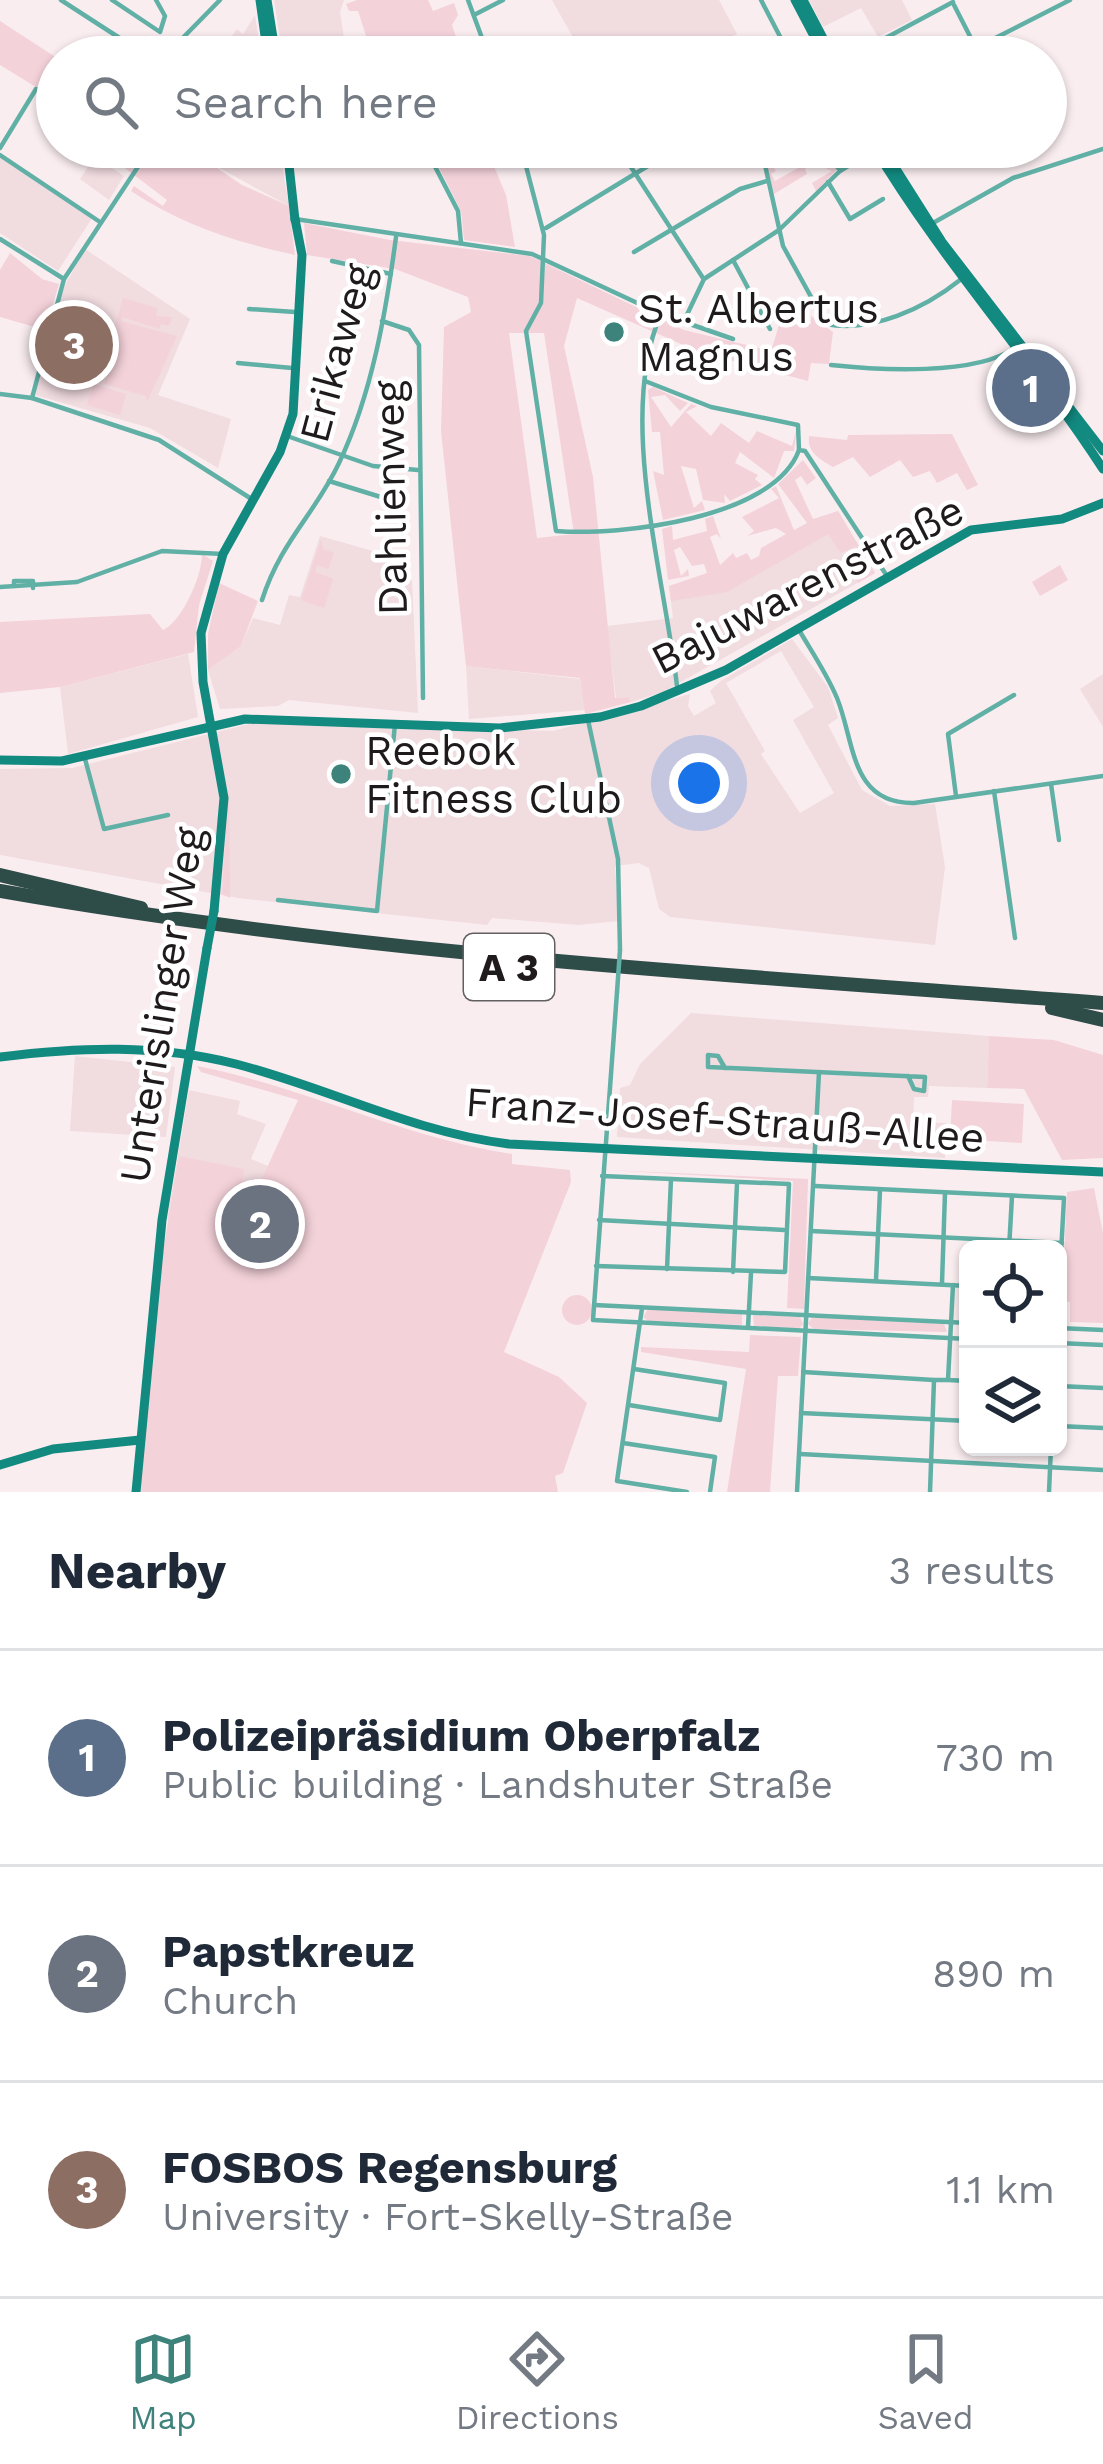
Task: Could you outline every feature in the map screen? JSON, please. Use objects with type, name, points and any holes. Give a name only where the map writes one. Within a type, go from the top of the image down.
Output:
[{"type":"highway","points":[[0,875],[198,925]]},
{"type":"highway","name":"A 3","points":[[3,899],[414,951],[1103,1007]]},
{"type":"highway","name":"A 3","points":[[3,899],[381,956],[1103,1007]]},
{"type":"street","points":[[62,0],[117,36]]},
{"type":"street","points":[[112,0],[166,36]]},
{"type":"street","points":[[156,0],[165,16],[160,32]]},
{"type":"street","points":[[185,36],[220,0]]},
{"type":"street","points":[[264,0],[269,36]]},
{"type":"street","points":[[468,0],[482,36]]},
{"type":"street","points":[[474,15],[503,0]]},
{"type":"street","points":[[761,0],[780,36]]},
{"type":"street","points":[[799,0],[818,36]]},
{"type":"street","points":[[1000,36],[1070,0]]},
{"type":"street","points":[[889,36],[953,1],[970,36]]},
{"type":"street","points":[[36,89],[0,152],[100,222]]},
{"type":"street","points":[[1067,161],[1103,149]]},
{"type":"street","points":[[32,398],[64,279],[137,168]]},
{"type":"street","name":"Unterislinger Weg","points":[[136,1492],[157,1256],[214,911],[224,798],[201,633],[223,554],[287,436],[301,312],[301,261],[289,168]]},
{"type":"street","points":[[436,168],[458,211],[461,243]]},
{"type":"street","points":[[528,168],[544,229],[541,303],[526,331],[555,529],[583,532],[655,526],[761,490],[786,472],[799,450],[801,428],[711,407],[645,381]]},
{"type":"street","points":[[629,168],[704,279]]},
{"type":"street","points":[[544,229],[641,168]]},
{"type":"street","points":[[765,168],[778,230],[826,324],[909,312],[960,280]]},
{"type":"street","points":[[683,323],[704,279],[778,230],[845,168]]},
{"type":"street","points":[[890,168],[960,280],[1018,345],[1103,469]]},
{"type":"street","points":[[927,227],[1013,178],[1044,168]]},
{"type":"street","points":[[634,252],[740,189],[767,181]]},
{"type":"street","points":[[828,182],[850,219],[884,199]]},
{"type":"street","points":[[295,219],[543,257],[661,314],[734,340]]},
{"type":"street","points":[[927,227],[1103,451]]},
{"type":"street","name":"Erikaweg","points":[[262,600],[289,536],[343,455],[382,321],[396,238]]},
{"type":"street","points":[[0,239],[64,279]]},
{"type":"street","points":[[734,260],[770,329]]},
{"type":"street","points":[[332,261],[391,274]]},
{"type":"street","points":[[249,309],[301,312]]},
{"type":"street","points":[[661,314],[648,352],[645,381],[655,526],[677,692]]},
{"type":"street","name":"Dahlienweg","points":[[382,321],[403,327],[417,340],[423,698]]},
{"type":"street","points":[[831,365],[933,366],[995,358],[1018,345]]},
{"type":"street","points":[[238,363],[298,369]]},
{"type":"street","points":[[0,394],[32,398],[159,440],[250,499]]},
{"type":"street","points":[[287,436],[373,466],[418,470]]},
{"type":"street","points":[[799,450],[805,451],[887,577]]},
{"type":"street","name":"Erikaweg","points":[[329,482],[384,498]]},
{"type":"street","name":"Bajuwarenstraße","points":[[0,760],[85,756],[211,724],[278,717],[500,728],[588,719],[677,692],[971,530],[1076,514],[1103,500]]},
{"type":"street","points":[[0,587],[33,588],[98,577],[155,552],[190,548],[223,554]]},
{"type":"street","points":[[798,628],[835,693],[864,782],[894,802],[1103,776]]},
{"type":"street","points":[[956,796],[948,734],[1014,695]]},
{"type":"street","points":[[588,719],[618,859],[620,950],[593,1320],[959,1338]]},
{"type":"street","points":[[278,900],[377,911],[395,723]]},
{"type":"street","points":[[85,756],[104,829],[168,815]]},
{"type":"street","points":[[1051,784],[1059,840]]},
{"type":"street","points":[[994,791],[1016,938]]},
{"type":"street","name":"Franz-Josef-Strauß-Allee","points":[[0,1057],[99,1047],[188,1054],[262,1072],[452,1134],[814,1161],[1101,1171]]},
{"type":"street","points":[[725,1068],[908,1076]]},
{"type":"street","points":[[797,1492],[819,1072]]},
{"type":"street","points":[[596,1266],[784,1272],[787,1230],[789,1184],[602,1176]]},
{"type":"street","points":[[667,1269],[671,1179]]},
{"type":"street","points":[[733,1272],[737,1183]]},
{"type":"street","points":[[813,1186],[1064,1198],[1062,1240]]},
{"type":"street","points":[[875,1282],[880,1190]]},
{"type":"street","points":[[942,1285],[945,1192]]},
{"type":"street","points":[[1009,1240],[1012,1196]]},
{"type":"street","points":[[599,1220],[787,1230]]},
{"type":"street","points":[[811,1231],[962,1240]]},
{"type":"street","points":[[748,1328],[751,1273]]},
{"type":"street","points":[[808,1278],[959,1286]]},
{"type":"street","points":[[948,1381],[953,1286]]},
{"type":"street","points":[[594,1305],[959,1322]]},
{"type":"street","points":[[641,1307],[617,1481],[687,1492]]},
{"type":"street","points":[[1067,1328],[1103,1330]]},
{"type":"street","points":[[1067,1343],[1103,1345]]},
{"type":"street","points":[[629,1406],[720,1420],[725,1383],[634,1369]]},
{"type":"street","points":[[803,1372],[959,1382]]},
{"type":"street","points":[[930,1492],[934,1380]]},
{"type":"street","points":[[1067,1386],[1103,1388]]},
{"type":"street","points":[[802,1413],[959,1421]]},
{"type":"street","points":[[1067,1426],[1103,1428]]},
{"type":"street","points":[[0,1466],[74,1445],[140,1440]]},
{"type":"street","points":[[623,1443],[715,1457],[710,1492]]},
{"type":"street","points":[[800,1454],[1103,1470]]},
{"type":"street","points":[[1049,1492],[1051,1456]]},
{"type":"shaded area","points":[[274,0],[344,0],[340,12],[344,36],[280,36]]},
{"type":"shaded area","points":[[428,0],[433,11],[454,3],[456,36],[366,36],[358,11],[349,11],[346,4]]},
{"type":"shaded area","points":[[552,0],[719,0],[737,34],[733,36],[572,36]]},
{"type":"shaded area","points":[[809,0],[902,0],[912,20],[877,36],[861,8],[823,27]]},
{"type":"shaded area","points":[[255,15],[258,36],[232,36],[237,29],[243,34]]},
{"type":"shaded area","points":[[0,21],[36,44],[36,87],[0,65]]},
{"type":"shaded area","points":[[0,157],[92,218],[58,271],[0,233]]},
{"type":"shaded area","points":[[88,168],[112,168],[124,176],[109,200],[80,179]]},
{"type":"shaded area","points":[[125,168],[217,168],[289,206],[295,255],[210,231],[131,191],[134,186],[163,206],[167,200]]},
{"type":"shaded area","points":[[219,168],[283,168],[289,206]]},
{"type":"shaded area","points":[[439,168],[495,168],[506,195],[515,247],[464,240],[461,211]]},
{"type":"shaded area","points":[[768,168],[776,171],[771,174],[775,181],[806,168],[807,174],[774,194]]},
{"type":"shaded area","points":[[825,168],[837,169],[804,205],[816,191],[812,183],[832,171]]},
{"type":"shaded area","points":[[304,223],[390,240],[530,256],[684,330],[771,351],[779,325],[811,324],[811,316],[833,332],[829,364],[811,363],[808,381],[699,352],[577,298],[564,346],[593,477],[615,698],[629,697],[631,702],[585,714],[580,678],[466,666],[441,431],[444,327],[471,312],[468,297],[395,269],[307,255]],"holes":[[[509,333],[544,333],[574,534],[537,538]]]},
{"type":"shaded area","points":[[85,249],[190,319],[158,395],[231,419],[218,468],[150,428],[35,395],[64,287]]},
{"type":"shaded area","points":[[10,253],[42,279],[59,284],[45,330],[0,317],[0,270]]},
{"type":"shaded area","points":[[123,298],[157,308],[156,316],[172,317],[169,326],[161,324],[159,329],[122,317],[121,321],[177,336],[147,402],[146,396],[104,384],[113,349],[99,383]]},
{"type":"shaded area","points":[[93,384],[126,394],[120,415],[87,405]]},
{"type":"shaded area","points":[[653,387],[688,403],[680,411],[665,395],[651,397],[671,427],[691,404],[697,406],[686,412],[711,436],[721,423],[749,443],[757,431],[792,446],[797,427],[794,451],[784,451],[774,478],[740,452],[735,463],[758,475],[755,479],[762,485],[730,501],[724,494],[725,503],[703,500],[696,469],[681,466],[694,508],[702,501],[705,510],[663,520],[653,471],[664,475],[660,432],[652,432],[654,454],[648,390]]},
{"type":"shaded area","points":[[952,434],[978,485],[967,490],[957,473],[937,483],[930,471],[913,477],[900,460],[870,477],[853,457],[833,467],[815,455],[809,442],[809,436],[847,440],[848,435]]},
{"type":"shaded area","points":[[803,460],[816,478],[807,485],[801,476],[795,480],[813,519],[838,511],[875,573],[858,583],[855,578],[869,570],[856,546],[841,553],[828,534],[727,592],[671,601],[669,586],[707,573],[704,564],[692,566],[680,547],[674,550],[681,576],[688,569],[689,576],[668,580],[662,529],[672,526],[673,540],[707,531],[705,519],[713,516],[721,539],[717,534],[710,537],[720,565],[733,553],[736,558],[747,553],[751,560],[761,548],[786,534],[776,528],[747,536],[754,531],[742,517],[779,498],[771,489],[776,486],[794,530],[807,523],[778,484]]},
{"type":"shaded area","points":[[838,511],[875,573],[663,692],[631,702],[629,697],[616,698],[607,626],[673,618],[669,586],[758,559]]},
{"type":"shaded area","points":[[320,536],[387,555],[388,579],[412,580],[418,713],[289,700],[278,706],[220,709],[208,670],[241,646],[253,618],[280,625],[289,595],[300,597]]},
{"type":"shaded area","points":[[321,540],[323,549],[334,553],[328,569],[317,565],[315,572],[333,579],[324,608],[301,600]]},
{"type":"shaded area","points":[[202,554],[213,561],[199,605],[194,652],[60,687],[0,693],[0,622],[150,614],[163,630],[189,598]]},
{"type":"shaded area","points":[[1060,565],[1068,580],[1040,596],[1032,582]]},
{"type":"shaded area","points":[[219,583],[258,601],[241,646],[208,670],[208,634]]},
{"type":"shaded area","points":[[792,639],[828,687],[838,718],[828,725],[862,790],[890,806],[935,804],[945,867],[935,945],[670,917],[659,909],[649,868],[639,863],[615,866],[619,921],[578,925],[492,918],[487,925],[238,898],[0,855],[0,769],[72,768],[253,723],[553,731],[690,694],[688,706],[694,716],[716,703],[710,691]],"holes":[[[781,651],[814,707],[793,720],[834,793],[800,813],[761,754],[765,751],[726,683]]]},
{"type":"shaded area","points":[[188,654],[198,717],[68,754],[60,687]]},
{"type":"shaded area","points":[[466,666],[580,679],[585,710],[469,719]]},
{"type":"shaded area","points":[[1103,674],[1103,727],[1080,689]]},
{"type":"shaded area","points":[[229,787],[230,898],[222,894]]},
{"type":"shaded area","points":[[691,1013],[989,1036],[987,1088],[929,1086],[928,1097],[914,1097],[913,1122],[946,1123],[945,1158],[617,1137],[620,1088],[630,1085],[640,1064]]},
{"type":"shaded area","points":[[989,1036],[1054,1040],[1103,1055],[1103,1158],[1062,1160],[1024,1089],[987,1088]]},
{"type":"shaded area","points":[[75,1056],[175,1067],[166,1137],[70,1131]]},
{"type":"shaded area","points":[[197,1066],[432,1136],[512,1154],[512,1164],[570,1170],[571,1182],[504,1352],[559,1377],[587,1403],[563,1473],[555,1476],[558,1492],[140,1492],[156,1293],[179,1156],[244,1169],[238,1231],[298,1100],[201,1072]]},
{"type":"shaded area","points":[[189,1090],[240,1101],[237,1114],[266,1124],[251,1159],[268,1166],[235,1237],[243,1169],[179,1157],[171,1221],[167,1220]]},
{"type":"shaded area","points":[[952,1100],[1024,1104],[1022,1143],[950,1139]]},
{"type":"shaded area","points":[[608,1170],[808,1179],[804,1309],[787,1308],[793,1181]]},
{"type":"shaded area","points":[[1094,1188],[1103,1233],[1103,1323],[1070,1322],[1067,1192]]},
{"type":"shaded area","points":[[577,1295],[592,1310],[577,1325],[562,1310]]},
{"type":"shaded area","points":[[648,1309],[742,1314],[742,1325],[648,1321],[643,1317]]},
{"type":"shaded area","points":[[753,1315],[800,1317],[803,1324],[799,1329],[754,1326]]},
{"type":"shaded area","points":[[812,1317],[944,1324],[947,1332],[814,1329],[808,1324]]},
{"type":"shaded area","points":[[750,1335],[801,1337],[798,1376],[778,1376],[770,1492],[727,1492],[746,1369],[641,1352],[641,1347],[749,1352]]},
{"type":"place","name":"St. Albertus Magnus","points":[[614,332]]},
{"type":"place","name":"FOSBOS Regensburg","points":[[74,345]]},
{"type":"place","name":"Polizeipräsidium Oberpfalz","points":[[1031,388]]},
{"type":"place","name":"Reebok Fitness Club","points":[[341,774]]},
{"type":"place","name":"Papstkreuz","points":[[260,1224]]}]
